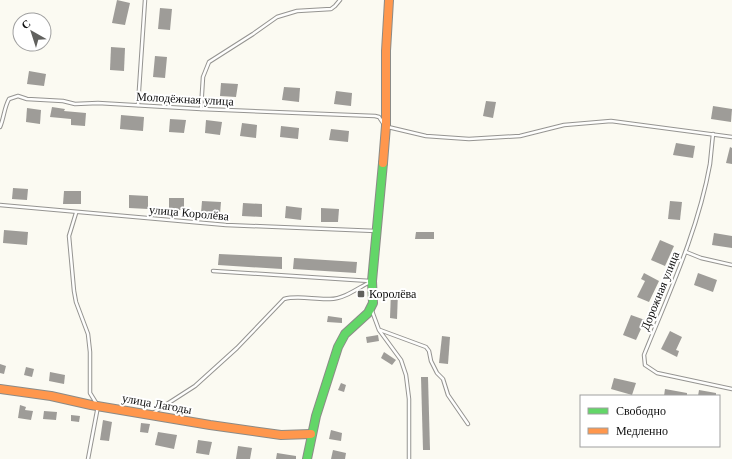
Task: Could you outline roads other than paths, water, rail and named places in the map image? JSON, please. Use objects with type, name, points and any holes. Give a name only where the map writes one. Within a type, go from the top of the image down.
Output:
[{"type":"street","points":[[308,459],[311,434],[316,414],[342,338],[371,308],[373,303],[372,281],[386,126],[386,51],[389,0]]},
{"type":"street","name":"улица Лагоды","points":[[0,389],[51,396],[98,406],[263,433],[281,435],[311,434]]},
{"type":"lane","points":[[138,105],[145,0]]},
{"type":"lane","points":[[201,109],[203,77],[208,62],[277,17],[297,11],[331,9],[340,0]]},
{"type":"lane","name":"Молодёжная улица","points":[[0,127],[7,103],[9,99],[14,96],[27,99],[63,101],[75,104],[98,103],[375,116],[382,119],[386,126]]},
{"type":"lane","points":[[386,126],[426,136],[469,139],[520,136],[564,125],[611,121],[732,136]]},
{"type":"lane","name":"Дорожная улица","points":[[713,134],[710,164],[686,252],[644,355],[645,365],[650,370],[657,373],[732,389]]},
{"type":"lane","name":"улица Королёва","points":[[0,205],[76,213],[226,225],[376,231]]},
{"type":"lane","points":[[76,213],[69,236],[74,291],[76,302],[88,334],[90,352],[90,393],[98,406],[88,459]]},
{"type":"lane","points":[[686,252],[701,258],[732,265]]},
{"type":"lane","points":[[213,271],[372,281]]},
{"type":"lane","points":[[150,415],[195,386],[237,348],[284,299],[290,297],[338,298],[372,281]]},
{"type":"lane","points":[[371,308],[379,330],[401,360],[406,375],[409,399],[409,459]]},
{"type":"lane","points":[[379,330],[426,347],[429,351],[431,361],[437,373],[443,379],[448,395],[468,424]]},
{"type":"place","name":"Королёва","points":[[361,294]]}]
